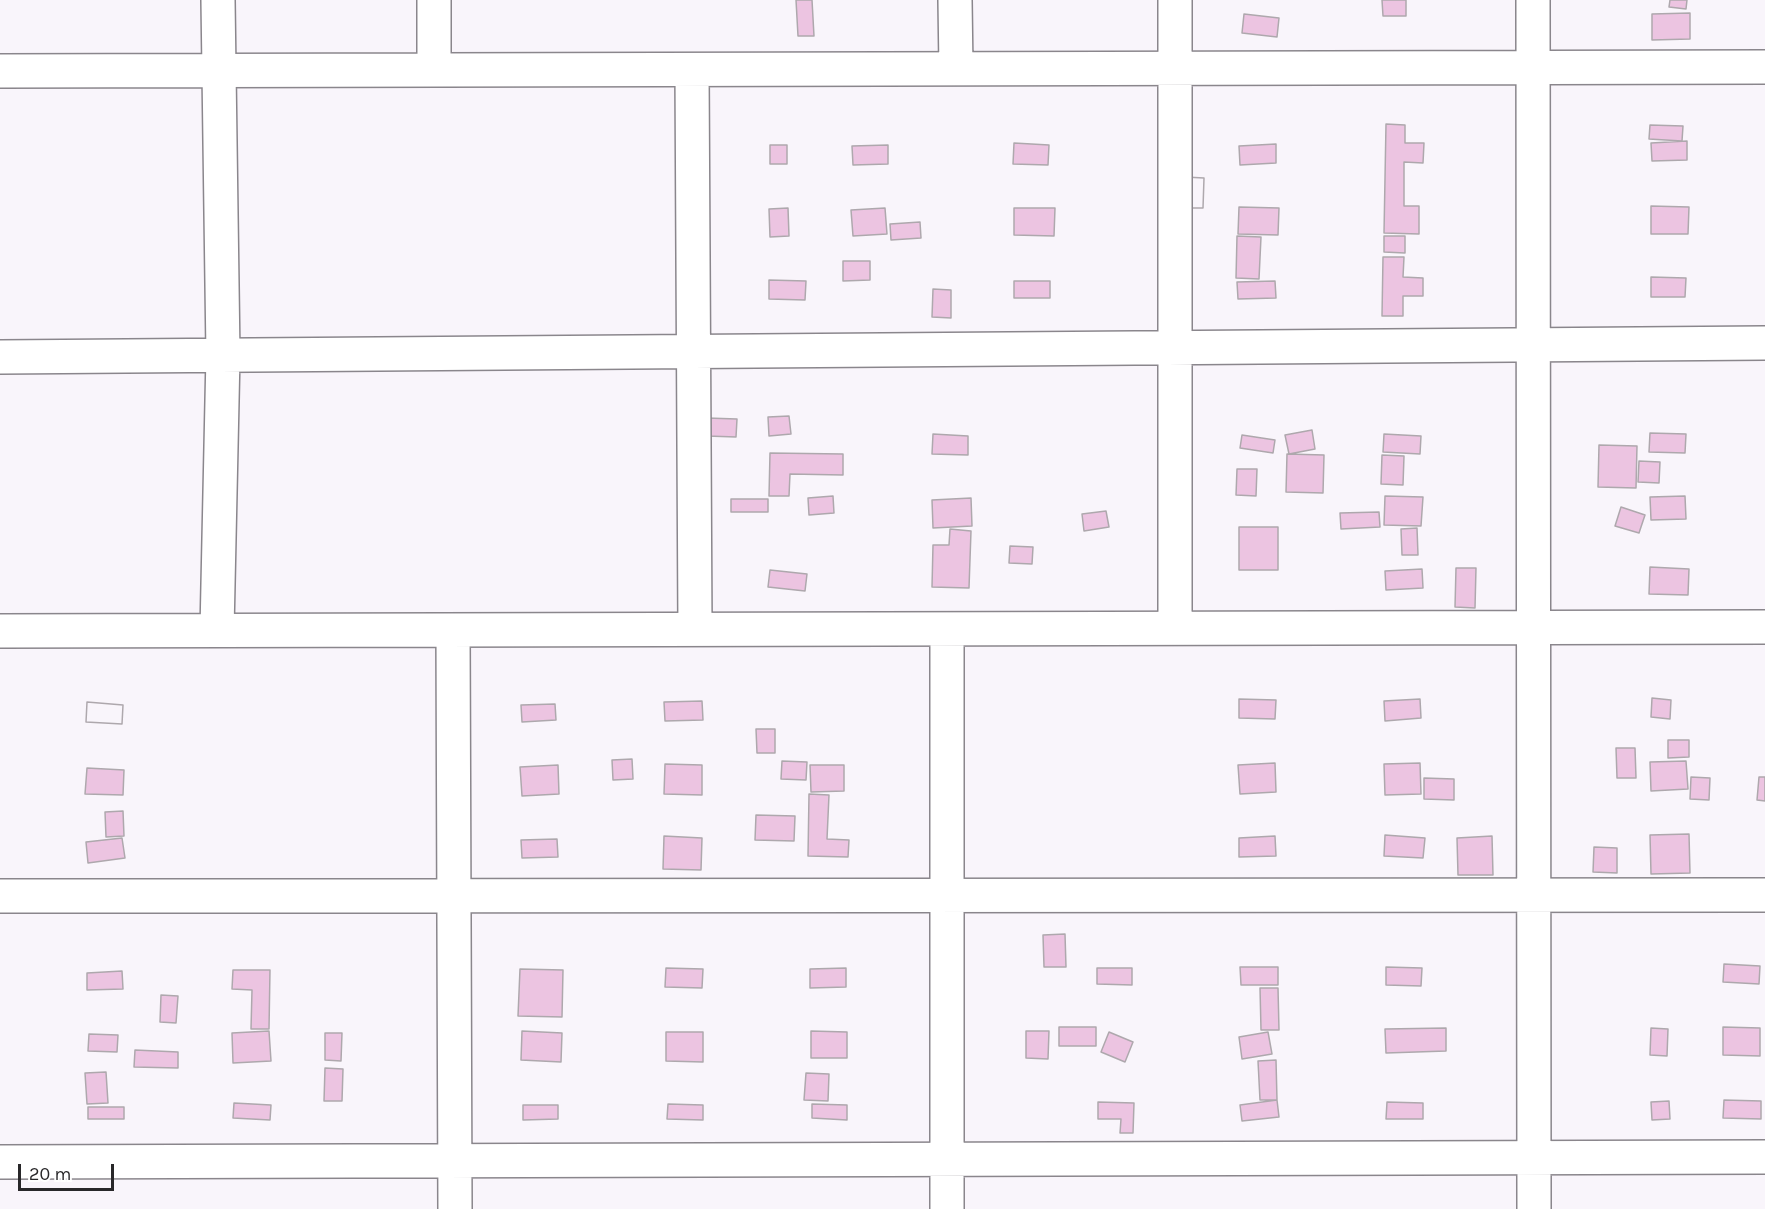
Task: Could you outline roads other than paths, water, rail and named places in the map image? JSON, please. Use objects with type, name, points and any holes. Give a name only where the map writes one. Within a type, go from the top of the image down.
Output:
[{"type":"street","points":[[217,630],[223,355],[218,0]]},
{"type":"street","points":[[434,0],[434,70]]},
{"type":"street","points":[[955,0],[956,69]]},
{"type":"street","points":[[1175,0],[1175,628]]},
{"type":"street","points":[[1533,0],[1534,1209]]},
{"type":"street","points":[[0,71],[1765,67]]},
{"type":"street","points":[[692,70],[695,629]]},
{"type":"street","points":[[0,357],[1765,343]]},
{"type":"street","points":[[0,631],[1765,627]]},
{"type":"street","points":[[947,629],[947,1209]]},
{"type":"street","points":[[453,630],[455,1209]]},
{"type":"street","points":[[0,896],[1765,895]]},
{"type":"street","points":[[0,1162],[1765,1157]]}]
